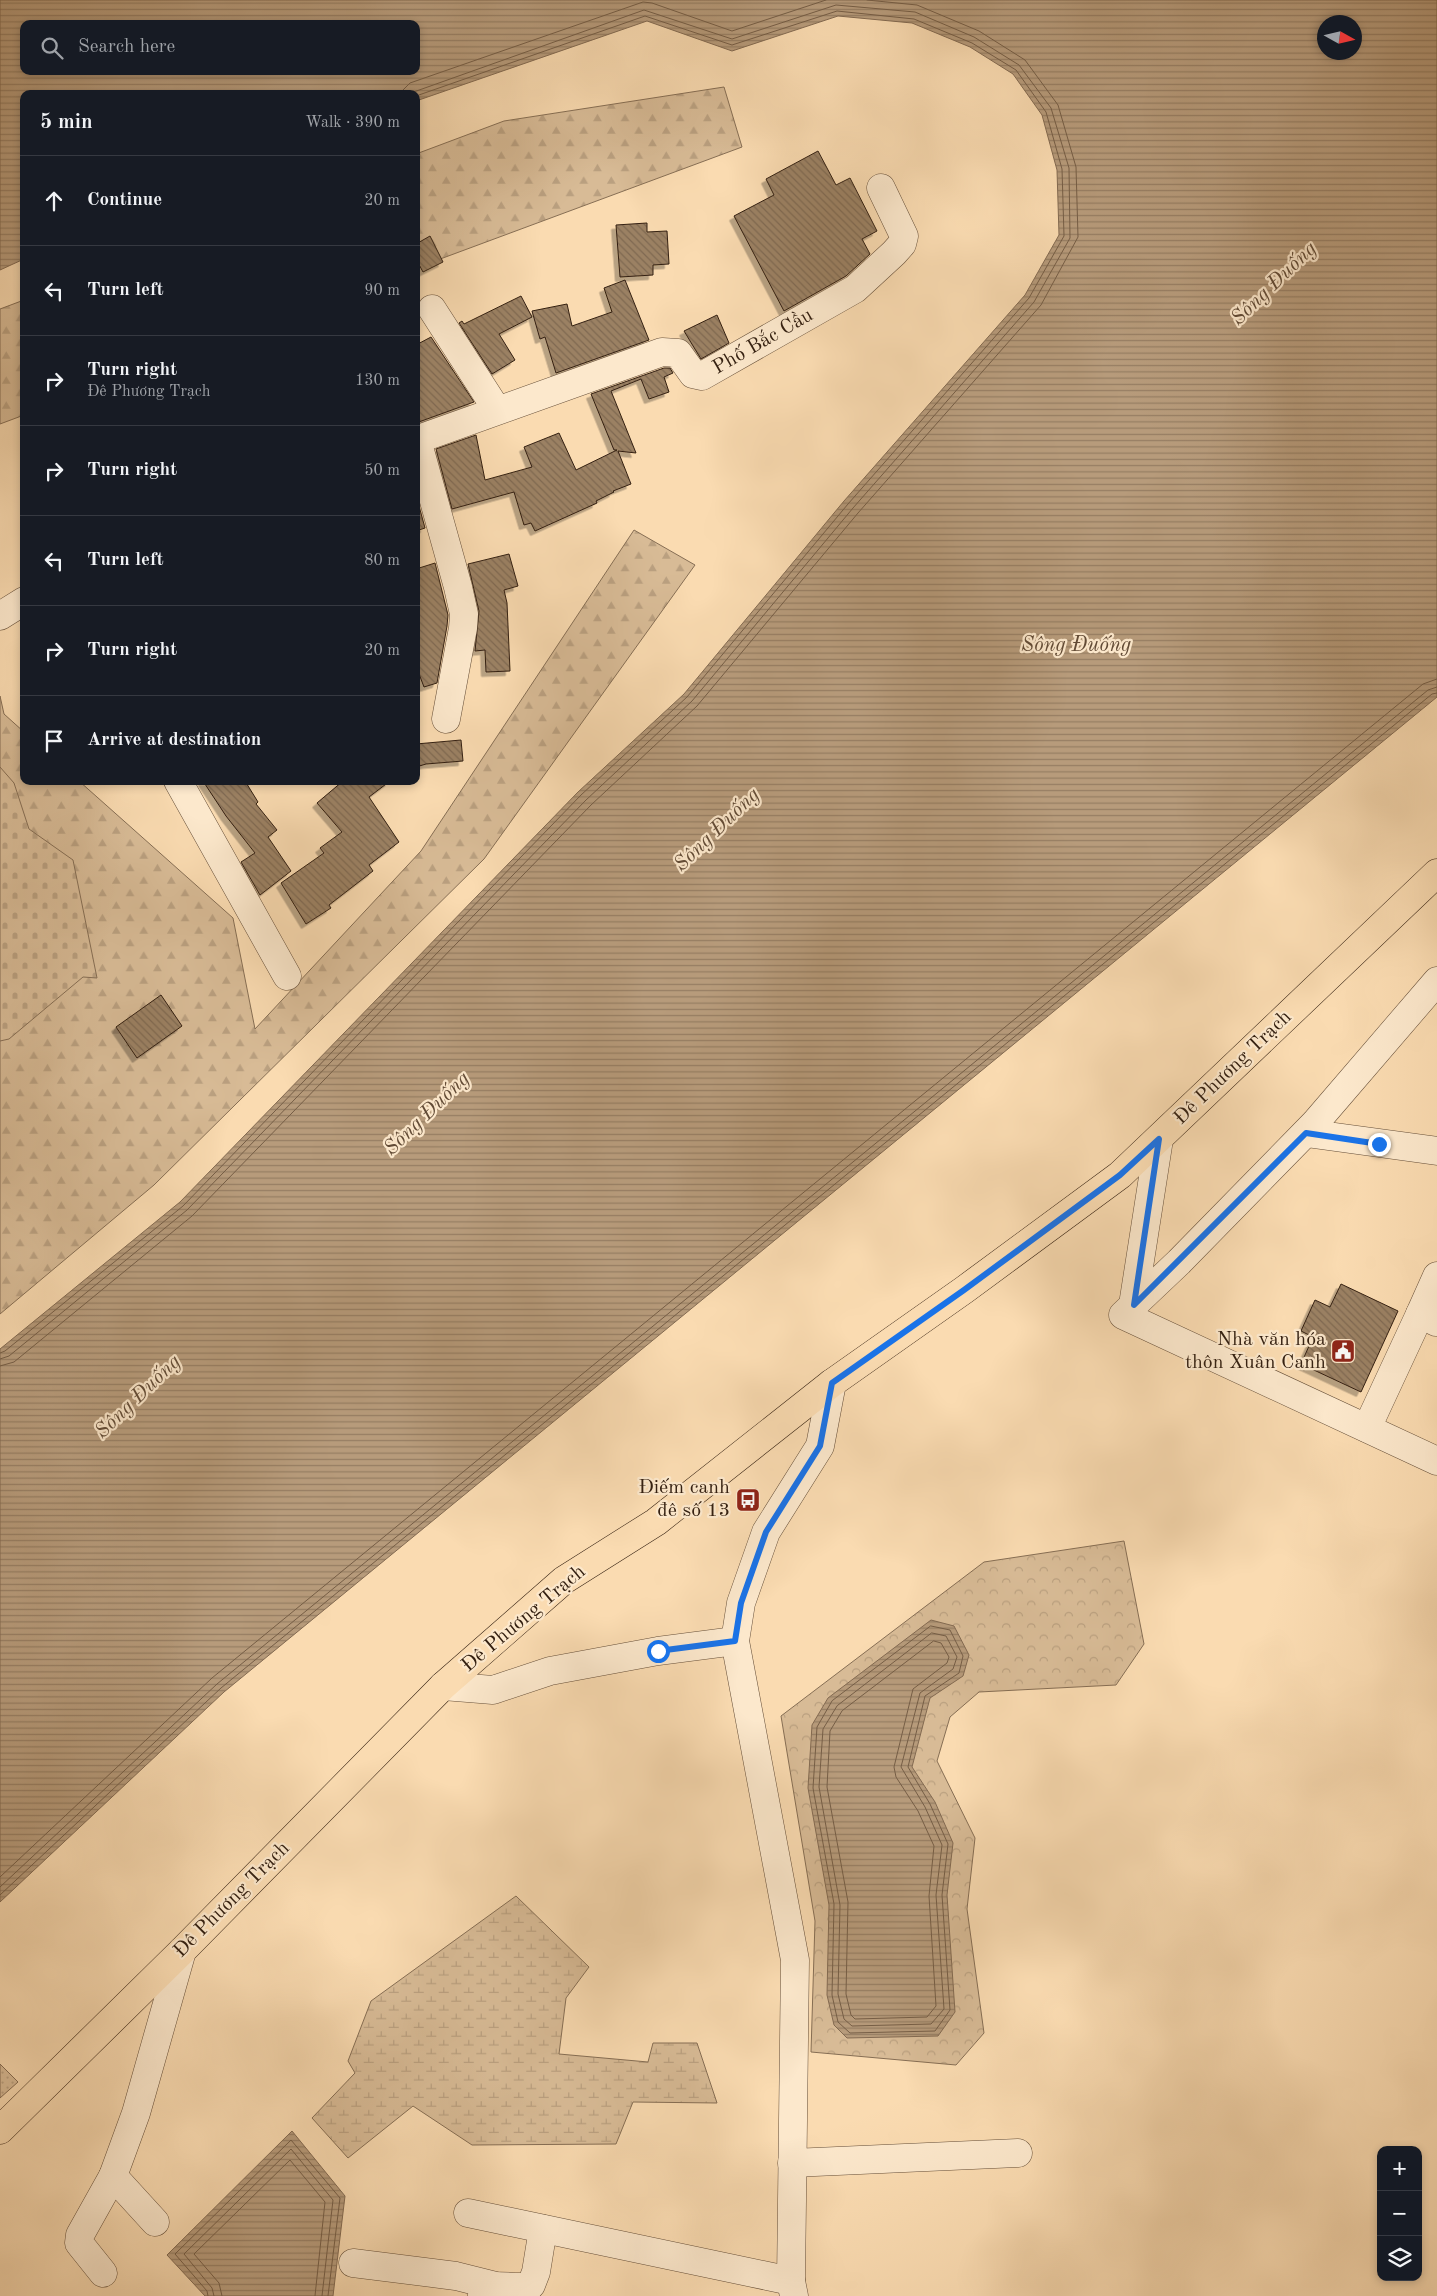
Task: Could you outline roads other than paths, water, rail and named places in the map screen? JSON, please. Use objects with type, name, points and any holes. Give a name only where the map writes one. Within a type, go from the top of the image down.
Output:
[{"type":"main road","name":"Đê Phương Trạch","points":[[0,2130],[182,1951],[444,1686],[564,1580],[656,1522],[832,1383],[964,1290],[1120,1175],[1437,873]]},
{"type":"street","name":"Phố Bắc Cầu","points":[[420,439],[668,350],[678,353],[693,374],[702,376],[855,289],[894,253],[902,244],[904,236],[881,188]]},
{"type":"street","points":[[432,309],[497,410]]},
{"type":"street","points":[[420,453],[447,544],[464,614],[464,628],[446,720]]},
{"type":"street","points":[[0,616],[20,604]]},
{"type":"street","points":[[180,785],[287,976]]},
{"type":"street","points":[[1408,901],[1437,888]]},
{"type":"street","points":[[1437,981],[1306,1133],[1123,1315],[1437,1461]]},
{"type":"street","points":[[1306,1133],[1437,1151]]},
{"type":"street","points":[[1134,1305],[1159,1139]]},
{"type":"street","points":[[1368,1428],[1429,1318],[1437,1276]]},
{"type":"street","points":[[468,2213],[793,2289],[792,2163],[795,1960],[735,1641],[741,1603],[766,1532],[820,1446],[832,1383]]},
{"type":"street","points":[[444,1686],[493,1690],[550,1671],[658,1651],[735,1641]]},
{"type":"street","points":[[103,2273],[79,2243],[80,2235],[113,2176],[136,2113],[182,1951]]},
{"type":"street","points":[[792,2163],[1018,2154]]},
{"type":"street","points":[[113,2176],[155,2222]]},
{"type":"street","points":[[353,2263],[456,2276],[489,2291],[523,2289],[531,2285],[536,2272],[543,2229]]},
{"type":"water","name":"Sông Đuống","points":[[0,0],[1437,0],[1437,697],[224,1692],[0,1902],[0,1349],[180,1202],[578,792],[684,694],[844,501],[1025,295],[1059,235],[1057,170],[1042,115],[1013,74],[970,47],[912,23],[838,16],[732,51],[647,21],[420,100],[420,90],[20,90],[20,261],[0,270]]},
{"type":"water","points":[[931,1620],[954,1626],[969,1655],[963,1676],[930,1698],[912,1767],[935,1802],[953,1843],[947,1895],[955,2012],[938,2036],[847,2038],[834,2025],[827,1995],[829,1905],[808,1788],[812,1725],[828,1698]]},
{"type":"water","points":[[292,2131],[345,2196],[333,2296],[205,2296],[167,2255]]},
{"type":"place","name":"Nhà văn hóa thôn Xuân Canh","points":[[1343,1351]]},
{"type":"place","name":"Điếm canh đê số 13","points":[[748,1500]]}]
